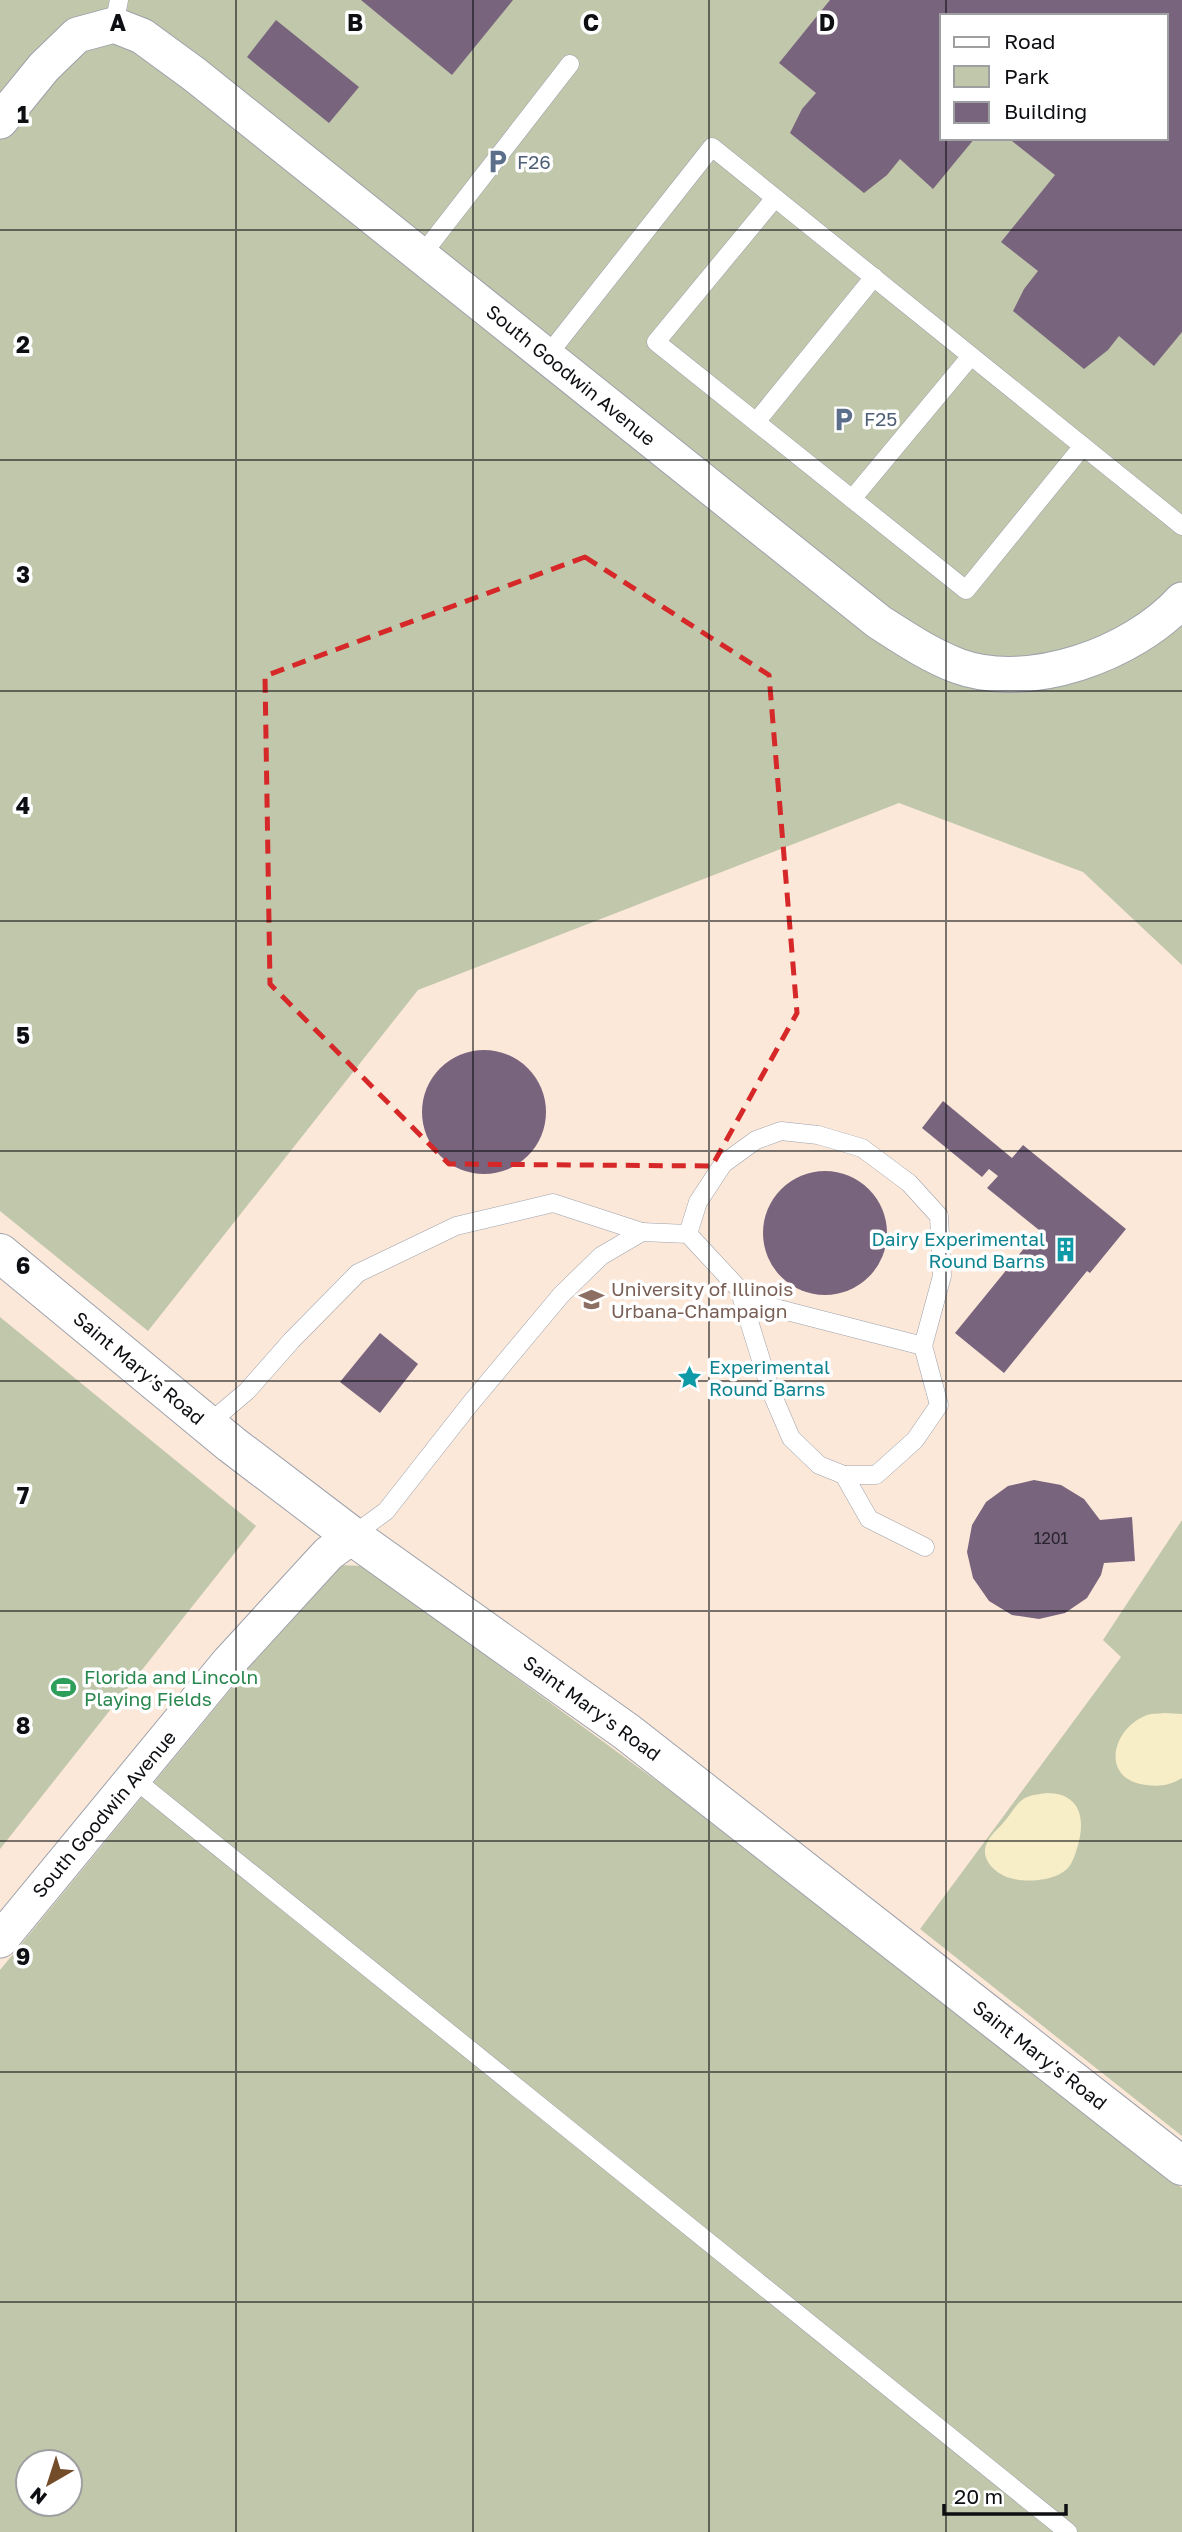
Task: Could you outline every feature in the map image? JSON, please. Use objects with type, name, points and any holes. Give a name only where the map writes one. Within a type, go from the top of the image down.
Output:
[{"type":"street","name":"South Goodwin Avenue","points":[[0,121],[44,66],[77,35],[117,13],[142,36],[194,74],[879,622],[919,648],[959,666],[994,674],[1060,668],[1103,654],[1143,633],[1182,600]]},
{"type":"street","name":"Saint Mary's Road","points":[[0,1253],[207,1425],[352,1536],[627,1732],[1182,2166]]},
{"type":"street","name":"South Goodwin Avenue","points":[[0,1940],[229,1662],[328,1554],[352,1536]]},
{"type":"lane","points":[[421,256],[570,64]]},
{"type":"lane","points":[[547,356],[712,148],[1182,526]]},
{"type":"lane","points":[[775,198],[656,342],[966,590],[1083,446]]},
{"type":"lane","points":[[756,422],[874,277]]},
{"type":"lane","points":[[852,499],[971,356]]},
{"type":"lane","points":[[688,1234],[698,1202],[723,1164],[756,1140],[781,1131],[818,1135],[862,1148],[909,1183],[939,1216],[942,1276],[923,1346],[939,1405],[915,1440],[876,1475],[844,1475],[819,1465],[791,1437],[770,1389],[739,1289]]},
{"type":"lane","points":[[207,1425],[247,1391],[292,1340],[358,1273],[456,1226],[553,1203],[642,1232],[688,1234],[739,1289],[775,1308],[923,1346]]},
{"type":"lane","points":[[352,1536],[386,1511],[561,1295],[601,1256],[642,1232]]},
{"type":"lane","points":[[844,1475],[869,1519],[925,1547]]},
{"type":"lane","points":[[133,1778],[1068,2532]]},
{"type":"highlighted area","points":[[585,557],[769,675],[797,1013],[712,1166],[449,1164],[270,984],[265,676]]},
{"type":"shaded area","name":"University of Illinois Urbana-Champaign","points":[[0,0],[1182,0],[1182,2532],[0,2532]]},
{"type":"green space","points":[[0,0],[1182,0],[1182,965],[1083,872],[899,803],[418,990],[148,1331],[0,1211]]},
{"type":"green space","name":"Florida and Lincoln Playing Fields","points":[[0,1317],[256,1526],[0,1849]]},
{"type":"green space","points":[[1182,1520],[1182,2136],[920,1929],[1121,1657],[1103,1640]]},
{"type":"green space","points":[[339,1565],[364,1566],[665,1787],[1182,2188],[1182,2532],[0,2532],[0,1970],[304,1600]]},
{"type":"sand","points":[[1149,1714],[1182,1714],[1182,1778],[1161,1786],[1131,1781],[1121,1773],[1116,1764],[1119,1741],[1135,1721]]},
{"type":"sand","points":[[1046,1793],[1066,1797],[1077,1808],[1081,1825],[1073,1861],[1062,1873],[1040,1880],[1017,1880],[1005,1876],[987,1860],[985,1849],[988,1840],[1022,1800]]},
{"type":"building","points":[[361,0],[513,0],[452,75]]},
{"type":"building","points":[[830,0],[1182,0],[1182,332],[1154,366],[1119,336],[1108,350],[1084,369],[1013,311],[1024,289],[1038,271],[1001,242],[1055,175],[1011,140],[1168,140],[1168,14],[940,14],[940,140],[973,140],[933,189],[900,159],[887,175],[864,193],[790,133],[802,109],[816,93],[779,63]]},
{"type":"building","points":[[276,20],[359,87],[329,123],[247,57]]},
{"type":"building","points":[[484,1050],[508,1054],[528,1068],[542,1088],[546,1112],[542,1136],[528,1156],[508,1170],[484,1174],[460,1170],[440,1156],[426,1136],[422,1112],[426,1088],[440,1068],[460,1054]]},
{"type":"building","name":"Dairy Experimental Round Barns","points":[[943,1101],[1012,1158],[1023,1145],[1126,1229],[1090,1273],[1087,1271],[1004,1373],[955,1333],[1039,1230],[987,1188],[998,1176],[989,1169],[982,1177],[922,1128]]},
{"type":"building","name":"Dairy Experimental Round Barns","points":[[825,1171],[849,1175],[869,1189],[883,1209],[887,1233],[883,1257],[869,1277],[849,1291],[825,1295],[801,1291],[781,1277],[767,1257],[763,1233],[767,1209],[781,1189],[801,1175]]},
{"type":"building","points":[[380,1333],[418,1364],[380,1413],[340,1382]]},
{"type":"building","points":[[1034,1480],[1061,1485],[1084,1499],[1100,1520],[1132,1517],[1135,1561],[1104,1563],[1101,1575],[1087,1598],[1065,1613],[1039,1619],[1012,1615],[989,1601],[973,1578],[967,1552],[972,1525],[986,1502],[1008,1486]]},
{"type":"place","name":"F26","points":[[497,162]]},
{"type":"place","name":"F25","points":[[844,419]]},
{"type":"place","name":"Dairy Experimental Round Barns","points":[[1065,1250]]},
{"type":"place","name":"University of Illinois Urbana-Champaign","points":[[591,1300]]},
{"type":"place","name":"Experimental Round Barns","points":[[689,1378]]},
{"type":"place","name":"Florida and Lincoln Playing Fields","points":[[64,1688]]}]
